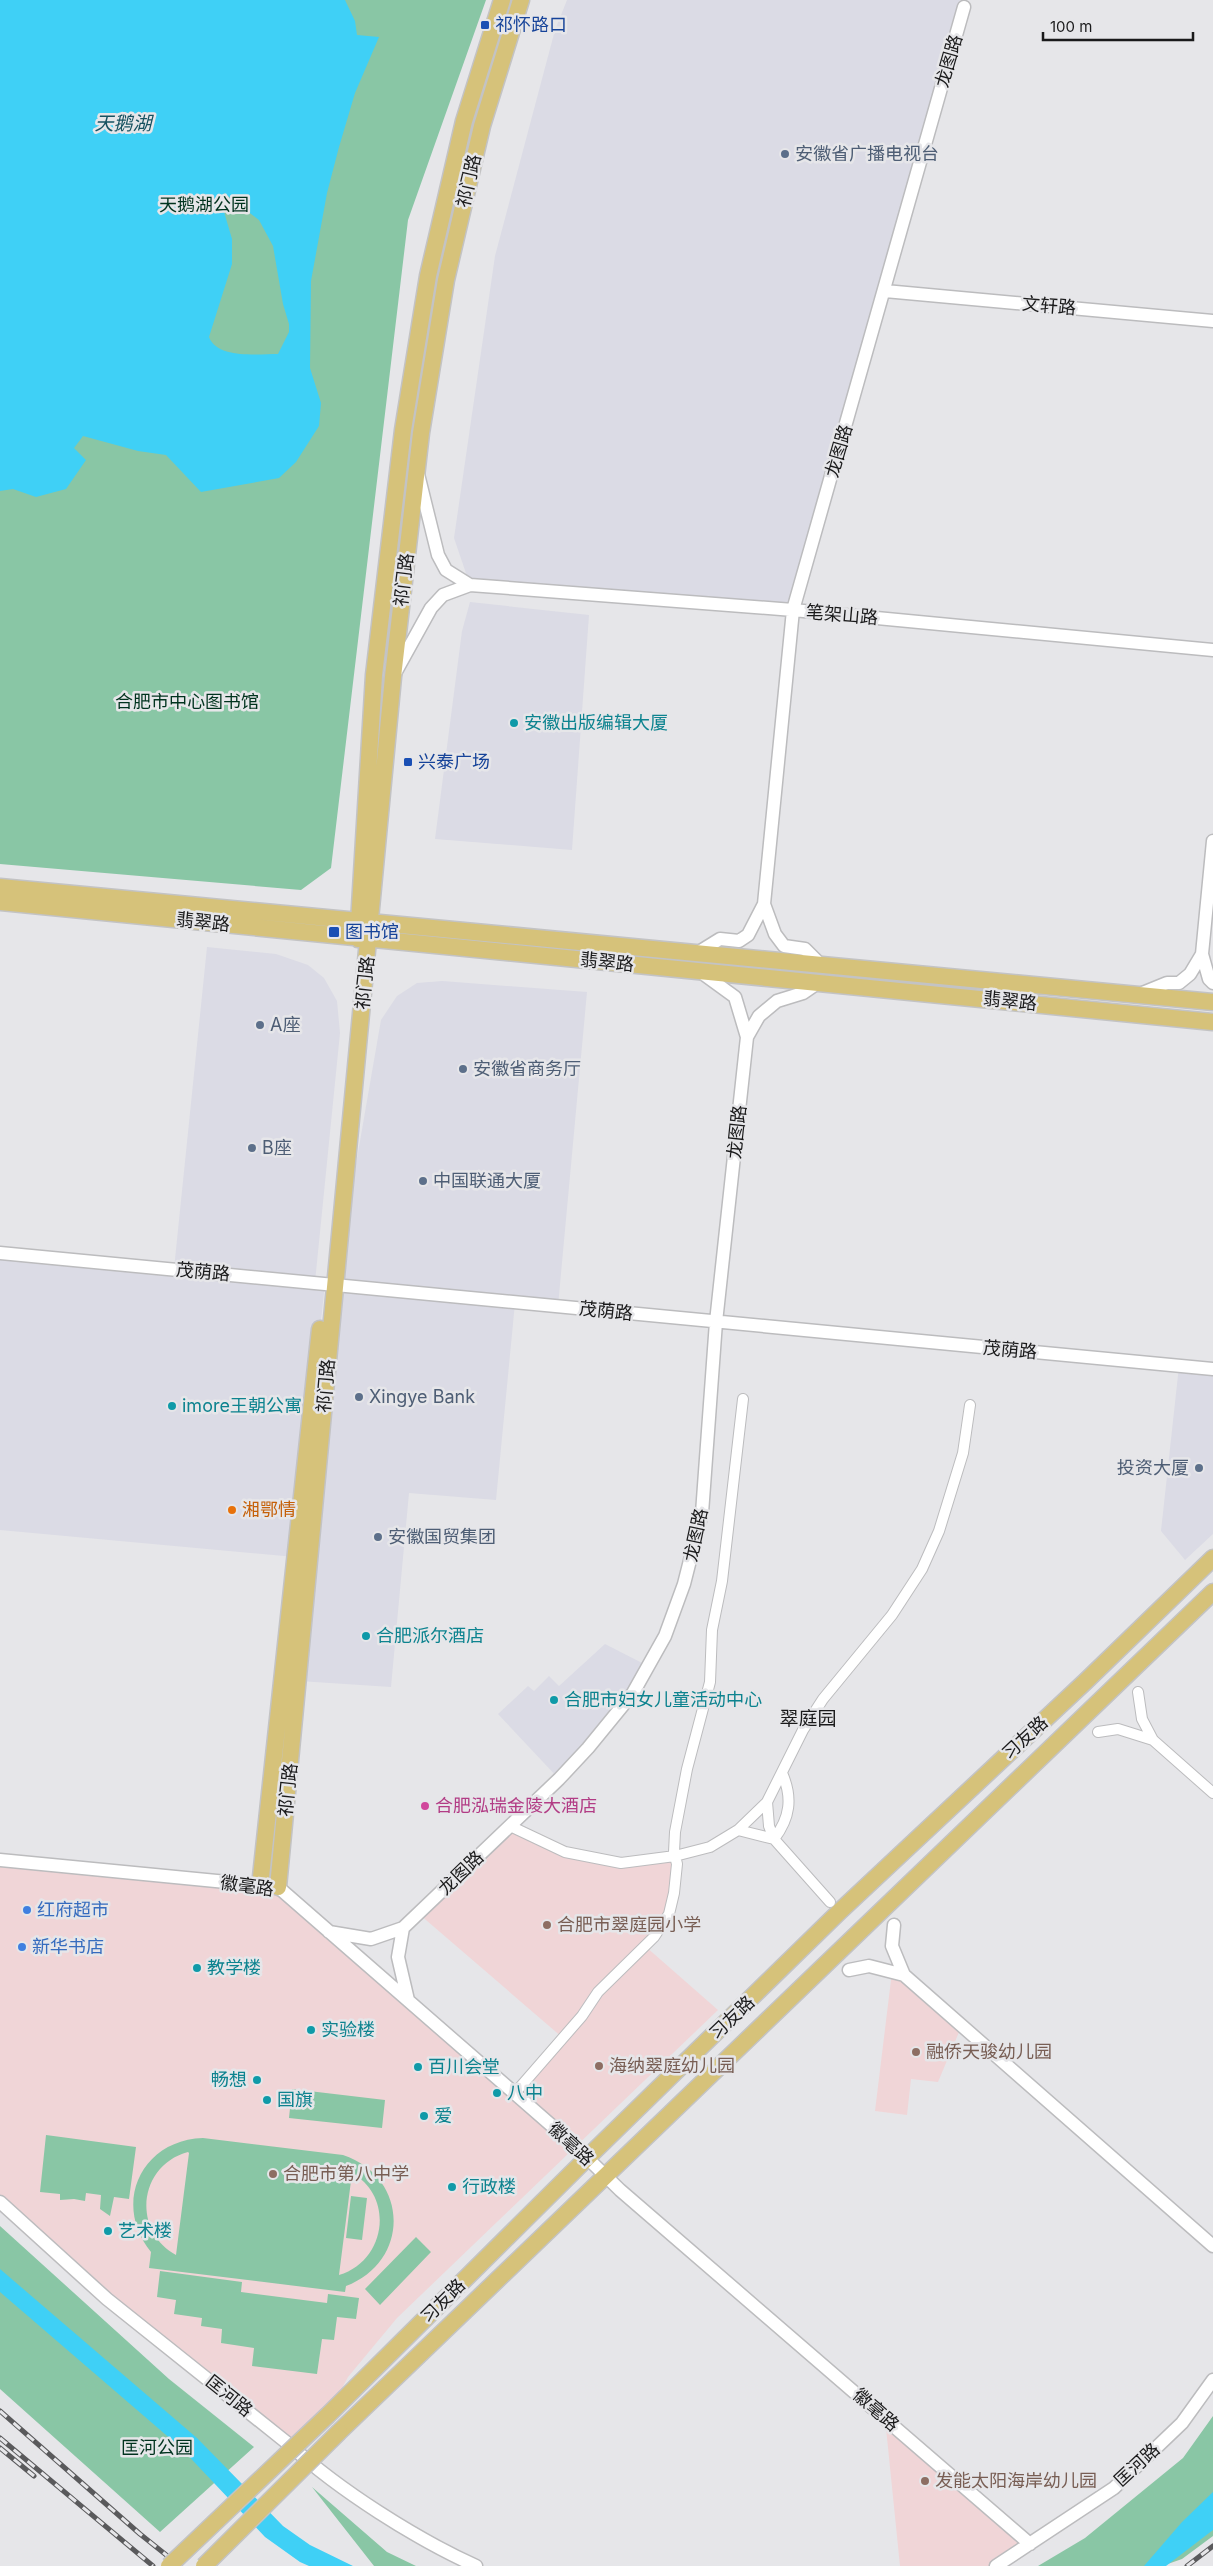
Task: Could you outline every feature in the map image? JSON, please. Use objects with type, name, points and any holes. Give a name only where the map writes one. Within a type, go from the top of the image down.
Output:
[{"type":"main road","name":"祁门路","points":[[278,1888],[330,1284],[364,938],[374,675],[403,430],[428,276],[464,121],[502,0]]},
{"type":"main road","name":"祁门路","points":[[365,921],[417,468],[446,280],[482,126],[521,0]]},
{"type":"main road","name":"翡翠路","points":[[0,886],[1213,1002]]},
{"type":"main road","name":"翡翠路","points":[[0,902],[1213,1022]]},
{"type":"main road","name":"祁门路","points":[[260,1886],[330,1284]]},
{"type":"main road","name":"习友路","points":[[169,2566],[328,2415],[839,1912],[1086,1682],[1213,1558]]},
{"type":"main road","name":"习友路","points":[[204,2566],[339,2432],[607,2177],[855,1934],[1213,1592]]},
{"type":"street","name":"龙图路","points":[[764,904],[793,610],[885,291],[964,2]]},
{"type":"street","name":"文轩路","points":[[885,291],[1213,321]]},
{"type":"street","points":[[417,468],[438,554],[446,570],[470,585]]},
{"type":"street","points":[[393,677],[431,608],[442,595],[470,585]]},
{"type":"street","name":"笔架山路","points":[[470,585],[793,610],[1213,650]]},
{"type":"street","points":[[1213,841],[1202,954],[1209,979],[1213,983]]},
{"type":"street","points":[[699,952],[720,939],[739,941],[748,935],[764,904]]},
{"type":"street","points":[[764,904],[775,934],[784,946],[805,949],[819,963]]},
{"type":"street","points":[[1140,994],[1167,983],[1179,984],[1190,974],[1202,954]]},
{"type":"street","points":[[697,970],[719,983],[734,997],[747,1037]]},
{"type":"street","points":[[747,1037],[759,1016],[777,1001],[803,993],[818,982]]},
{"type":"street","name":"龙图路","points":[[403,1928],[565,1773],[633,1693],[665,1636],[684,1584],[702,1513],[716,1322],[747,1037]]},
{"type":"street","name":"茂荫路","points":[[0,1253],[1213,1369]]},
{"type":"street","points":[[515,2093],[582,2016],[598,1992],[654,1936],[669,1914],[677,1864],[675,1832],[687,1769],[710,1682],[712,1630],[722,1581],[743,1399]]},
{"type":"street","points":[[510,1826],[565,1852],[591,1859],[621,1863],[675,1856],[710,1847],[738,1830],[768,1802],[803,1730],[823,1699],[892,1615],[922,1569],[939,1531],[963,1453],[970,1405]]},
{"type":"street","points":[[1138,1692],[1142,1719],[1152,1740]]},
{"type":"street","points":[[1098,1732],[1118,1729],[1152,1740],[1213,1793]]},
{"type":"street","points":[[774,1839],[782,1829],[790,1806],[788,1787],[782,1773]]},
{"type":"street","points":[[768,1802],[769,1826],[774,1839],[830,1902]]},
{"type":"street","points":[[738,1830],[774,1839]]},
{"type":"street","name":"徽毫路","points":[[0,1860],[278,1888],[515,2093],[607,2177],[1030,2544]]},
{"type":"street","points":[[894,1925],[892,1946],[904,1975],[1213,2246]]},
{"type":"street","points":[[328,1932],[371,1939],[403,1928],[398,1957],[408,2000]]},
{"type":"street","points":[[849,1970],[869,1966],[904,1975]]},
{"type":"street","name":"匡河路","points":[[0,2202],[107,2299],[311,2464],[360,2499],[448,2554],[476,2566]]},
{"type":"street","name":"匡河路","points":[[996,2566],[1114,2488],[1182,2423],[1213,2380]]},
{"type":"shaded area","points":[[567,0],[960,0],[964,7],[793,610],[470,585],[454,538],[495,256],[555,30]]},
{"type":"shaded area","points":[[470,602],[589,615],[572,850],[435,839],[462,631]]},
{"type":"shaded area","points":[[207,947],[276,954],[308,965],[324,978],[337,1001],[340,1033],[315,1282],[325,1284],[295,1557],[0,1530],[0,1253],[174,1269]]},
{"type":"shaded area","points":[[442,981],[587,992],[558,1306],[515,1303],[496,1500],[409,1493],[391,1687],[299,1681],[335,1285],[381,1020],[397,996],[417,983]]},
{"type":"shaded area","points":[[1179,1366],[1213,1369],[1213,1534],[1185,1560],[1161,1531]]},
{"type":"shaded area","points":[[605,1644],[648,1666],[559,1779],[498,1714],[528,1686],[534,1691],[549,1676],[559,1686]]},
{"type":"shaded area","name":"合肥市第八中学","points":[[510,1826],[543,1842],[621,1863],[675,1856],[669,1914],[645,1946],[718,2010],[397,2318],[348,2377],[328,2415],[291,2446],[0,2202],[0,1860],[278,1887],[515,2093],[563,2038],[419,1914]]},
{"type":"shaded area","name":"融侨天骏幼儿园","points":[[892,1972],[962,2025],[938,2082],[911,2079],[907,2115],[875,2111]]},
{"type":"shaded area","name":"发能太阳海岸幼儿园","points":[[885,2418],[1030,2544],[996,2566],[900,2566]]},
{"type":"green space","name":"天鹅湖公园","points":[[0,0],[486,0],[408,220],[331,868],[301,890],[0,864]]},
{"type":"green space","points":[[292,2089],[385,2100],[382,2128],[289,2118]]},
{"type":"green space","points":[[46,2135],[136,2147],[129,2199],[114,2197],[110,2216],[100,2209],[101,2195],[86,2193],[85,2201],[74,2199],[60,2200],[60,2194],[40,2192]]},
{"type":"green space","points":[[203,2138],[343,2155],[365,2166],[380,2181],[390,2200],[394,2219],[391,2239],[382,2258],[367,2274],[346,2286],[345,2292],[149,2268],[151,2252],[139,2233],[134,2214],[134,2195],[139,2178],[149,2162],[163,2150],[181,2142]],"holes":[[[189,2153],[176,2255],[162,2244],[152,2230],[147,2215],[147,2199],[151,2184],[159,2170],[172,2159]],[[352,2173],[366,2184],[375,2197],[379,2212],[379,2228],[375,2243],[367,2257],[355,2268],[339,2275]]]},
{"type":"green space","points":[[351,2196],[367,2198],[362,2240],[346,2238]]},
{"type":"green space","name":"匡河公园","points":[[0,2226],[169,2379],[254,2447],[160,2532],[0,2389]]},
{"type":"green space","points":[[416,2237],[431,2252],[380,2305],[365,2289]]},
{"type":"green space","points":[[160,2271],[242,2282],[241,2292],[327,2303],[328,2294],[359,2298],[356,2319],[337,2317],[334,2340],[322,2339],[317,2374],[252,2366],[254,2348],[221,2343],[222,2329],[201,2326],[202,2318],[174,2314],[176,2300],[157,2297]]},
{"type":"green space","points":[[1213,2416],[1213,2536],[1182,2559],[1162,2566],[1038,2566],[1085,2538],[1183,2458]]},
{"type":"green space","points":[[312,2487],[387,2552],[416,2566],[374,2566]]},
{"type":"water","name":"天鹅湖","points":[[0,0],[345,0],[355,21],[357,35],[379,37],[355,93],[327,193],[311,281],[310,368],[321,403],[319,426],[296,462],[279,478],[201,492],[166,455],[138,451],[83,436],[74,448],[86,460],[66,489],[36,497],[13,489],[0,491]],"holes":[[[224,193],[259,220],[273,246],[289,332],[278,354],[239,354],[220,349],[213,344],[209,337],[232,264],[232,239],[222,205]]]},
{"type":"water","points":[[0,2269],[197,2438],[283,2526],[310,2545],[353,2566],[309,2566],[300,2562],[265,2537],[180,2447],[0,2292]]},
{"type":"water","points":[[1213,2492],[1213,2530],[1166,2566],[1144,2566],[1182,2522]]},
{"type":"railway","points":[[0,2411],[140,2534],[180,2566]]},
{"type":"railway","points":[[0,2438],[153,2566]]},
{"type":"railway","points":[[0,2448],[34,2476]]},
{"type":"railway","points":[[1187,2566],[1213,2546]]},
{"type":"place","name":"祁怀路口","points":[[485,25]]},
{"type":"place","name":"安徽省广播电视台","points":[[785,154]]},
{"type":"place","name":"安徽出版编辑大厦","points":[[514,723]]},
{"type":"place","name":"兴泰广场","points":[[408,762]]},
{"type":"place","name":"图书馆","points":[[334,932]]},
{"type":"place","name":"A座","points":[[260,1025]]},
{"type":"place","name":"安徽省商务厅","points":[[463,1069]]},
{"type":"place","name":"B座","points":[[252,1148]]},
{"type":"place","name":"中国联通大厦","points":[[423,1181]]},
{"type":"place","name":"Xingye Bank","points":[[359,1397]]},
{"type":"place","name":"imore王朝公寓","points":[[172,1406]]},
{"type":"place","name":"投资大厦","points":[[1199,1468]]},
{"type":"place","name":"湘鄂情","points":[[232,1510]]},
{"type":"place","name":"安徽国贸集团","points":[[378,1537]]},
{"type":"place","name":"合肥派尔酒店","points":[[366,1636]]},
{"type":"place","name":"合肥市妇女儿童活动中心","points":[[554,1700]]},
{"type":"place","name":"合肥泓瑞金陵大酒店","points":[[425,1806]]},
{"type":"place","name":"红府超市","points":[[27,1910]]},
{"type":"place","name":"合肥市翠庭园小学","points":[[547,1925]]},
{"type":"place","name":"新华书店","points":[[22,1947]]},
{"type":"place","name":"教学楼","points":[[197,1968]]},
{"type":"place","name":"实验楼","points":[[311,2030]]},
{"type":"place","name":"融侨天骏幼儿园","points":[[916,2052]]},
{"type":"place","name":"海纳翠庭幼儿园","points":[[599,2066]]},
{"type":"place","name":"百川会堂","points":[[418,2067]]},
{"type":"place","name":"畅想","points":[[257,2080]]},
{"type":"place","name":"八中","points":[[497,2093]]},
{"type":"place","name":"国旗","points":[[267,2100]]},
{"type":"place","name":"爱","points":[[424,2116]]},
{"type":"place","name":"合肥市第八中学","points":[[273,2174]]},
{"type":"place","name":"行政楼","points":[[452,2187]]},
{"type":"place","name":"艺术楼","points":[[108,2231]]},
{"type":"place","name":"发能太阳海岸幼儿园","points":[[925,2481]]},
{"type":"district","name":"翠庭园","points":[[808,1718]]},
{"type":"park label","name":"合肥市中心图书馆","points":[[187,702]]}]
